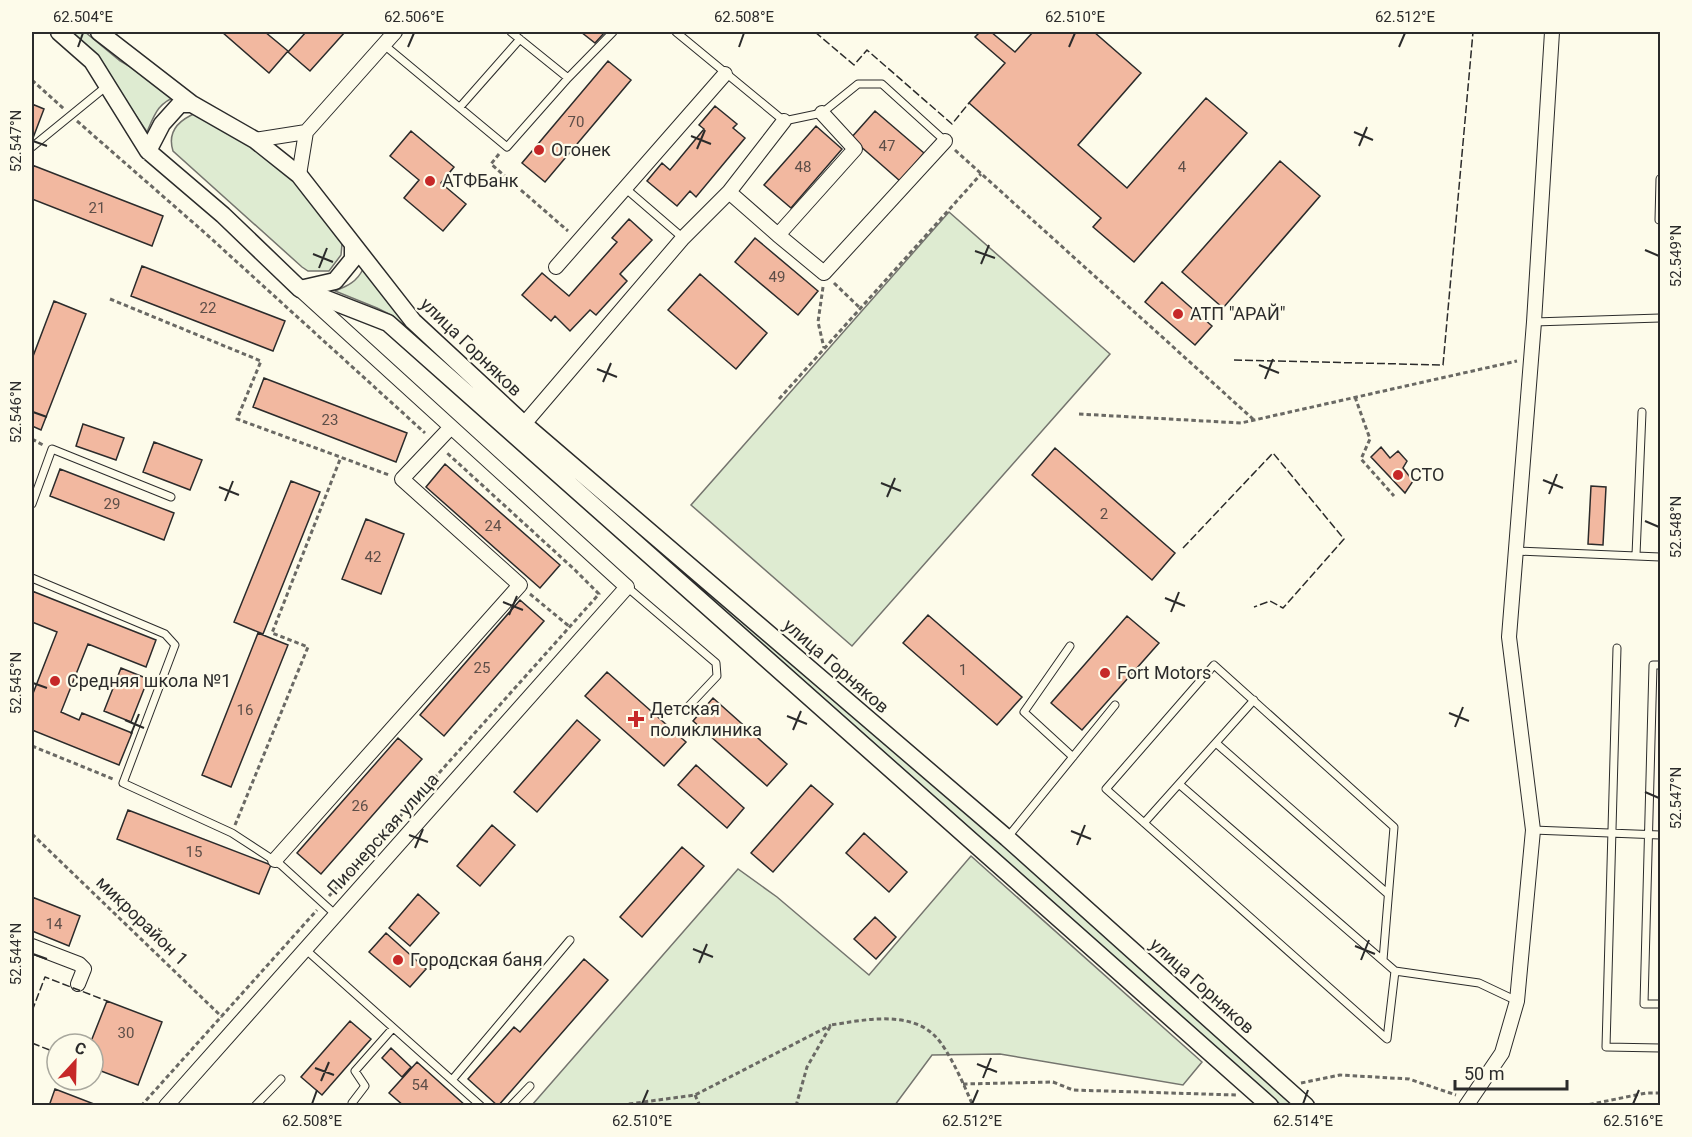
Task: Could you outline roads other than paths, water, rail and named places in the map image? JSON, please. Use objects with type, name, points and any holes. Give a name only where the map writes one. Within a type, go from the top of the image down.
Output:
[{"type":"street","name":"улица Горняков","points":[[58,32],[92,61],[148,151],[223,215],[300,289],[627,587]]},
{"type":"street","points":[[299,175],[306,132],[395,32]]},
{"type":"street","points":[[1466,1106],[1502,1053],[1517,1000],[1533,830],[1509,638],[1534,322],[1552,32]]},
{"type":"street","name":"улица Горняков","points":[[105,33],[192,104],[255,140],[299,175],[413,321],[524,424],[1007,838],[1306,1106]]},
{"type":"street","points":[[556,267],[725,74]]},
{"type":"street","points":[[148,151],[162,124],[180,104],[192,104]]},
{"type":"street","points":[[778,235],[855,149],[822,113]]},
{"type":"street","points":[[524,424],[683,238],[729,192],[784,121]]},
{"type":"street","points":[[255,140],[306,132]]},
{"type":"street","points":[[729,192],[824,273],[945,141]]},
{"type":"street","points":[[300,289],[335,281],[353,259],[353,245]]},
{"type":"street","name":"улица Горняков","points":[[300,289],[388,323],[1270,1106]]},
{"type":"street","points":[[275,860],[520,585],[402,479],[451,427]]},
{"type":"street","name":"Пионерская улица","points":[[166,1106],[627,587]]},
{"type":"street","points":[[32,946],[79,964],[84,969],[78,984]]},
{"type":"lane","points":[[511,32],[568,78]]},
{"type":"lane","points":[[383,44],[507,147],[568,78],[613,32]]},
{"type":"lane","points":[[676,32],[784,121],[822,113],[858,84],[882,84],[945,141]]},
{"type":"lane","points":[[460,106],[520,39]]},
{"type":"lane","points":[[32,147],[108,86]]},
{"type":"lane","points":[[1659,220],[1660,179]]},
{"type":"lane","points":[[625,188],[683,238]]},
{"type":"lane","points":[[1534,322],[1660,318]]},
{"type":"lane","points":[[1636,555],[1642,412]]},
{"type":"lane","points":[[32,504],[52,449],[171,497]]},
{"type":"lane","points":[[1515,551],[1660,556]]},
{"type":"lane","points":[[32,578],[165,634],[175,645],[123,783],[232,833],[275,860],[336,915]]},
{"type":"lane","points":[[627,587],[716,663],[717,676],[685,710]]},
{"type":"lane","points":[[1070,646],[1024,712],[1073,757]]},
{"type":"lane","points":[[1617,648],[1606,1047],[1660,1048]]},
{"type":"lane","points":[[1383,960],[1394,827],[1214,665],[1106,789],[1387,1039],[1395,971]]},
{"type":"lane","points":[[1660,665],[1653,665],[1644,1004],[1660,1004]]},
{"type":"lane","points":[[1144,823],[1254,700]]},
{"type":"lane","points":[[1007,838],[1115,705]]},
{"type":"lane","points":[[1216,743],[1388,894]]},
{"type":"lane","points":[[1179,784],[1395,971],[1479,983],[1517,1000]]},
{"type":"lane","points":[[1533,830],[1660,835]]},
{"type":"lane","points":[[452,1080],[570,940]]},
{"type":"lane","points":[[305,949],[481,1106]]},
{"type":"lane","points":[[352,1104],[365,1086],[355,1071],[393,1028]]},
{"type":"lane","points":[[255,1106],[281,1078]]},
{"type":"lane","points":[[512,1106],[530,1086]]},
{"type":"place","name":"Огонек","points":[[539,150]]},
{"type":"place","name":"АТФБанк","points":[[430,181]]},
{"type":"place","name":"АТП \"АРАЙ\"","points":[[1178,314]]},
{"type":"place","name":"СТО","points":[[1398,475]]},
{"type":"place","name":"Fort Motors","points":[[1105,673]]},
{"type":"place","name":"Средняя школа №1","points":[[55,681]]},
{"type":"place","name":"Детская поликлиника","points":[[636,719]]},
{"type":"place","name":"Городская баня","points":[[398,960]]}]
